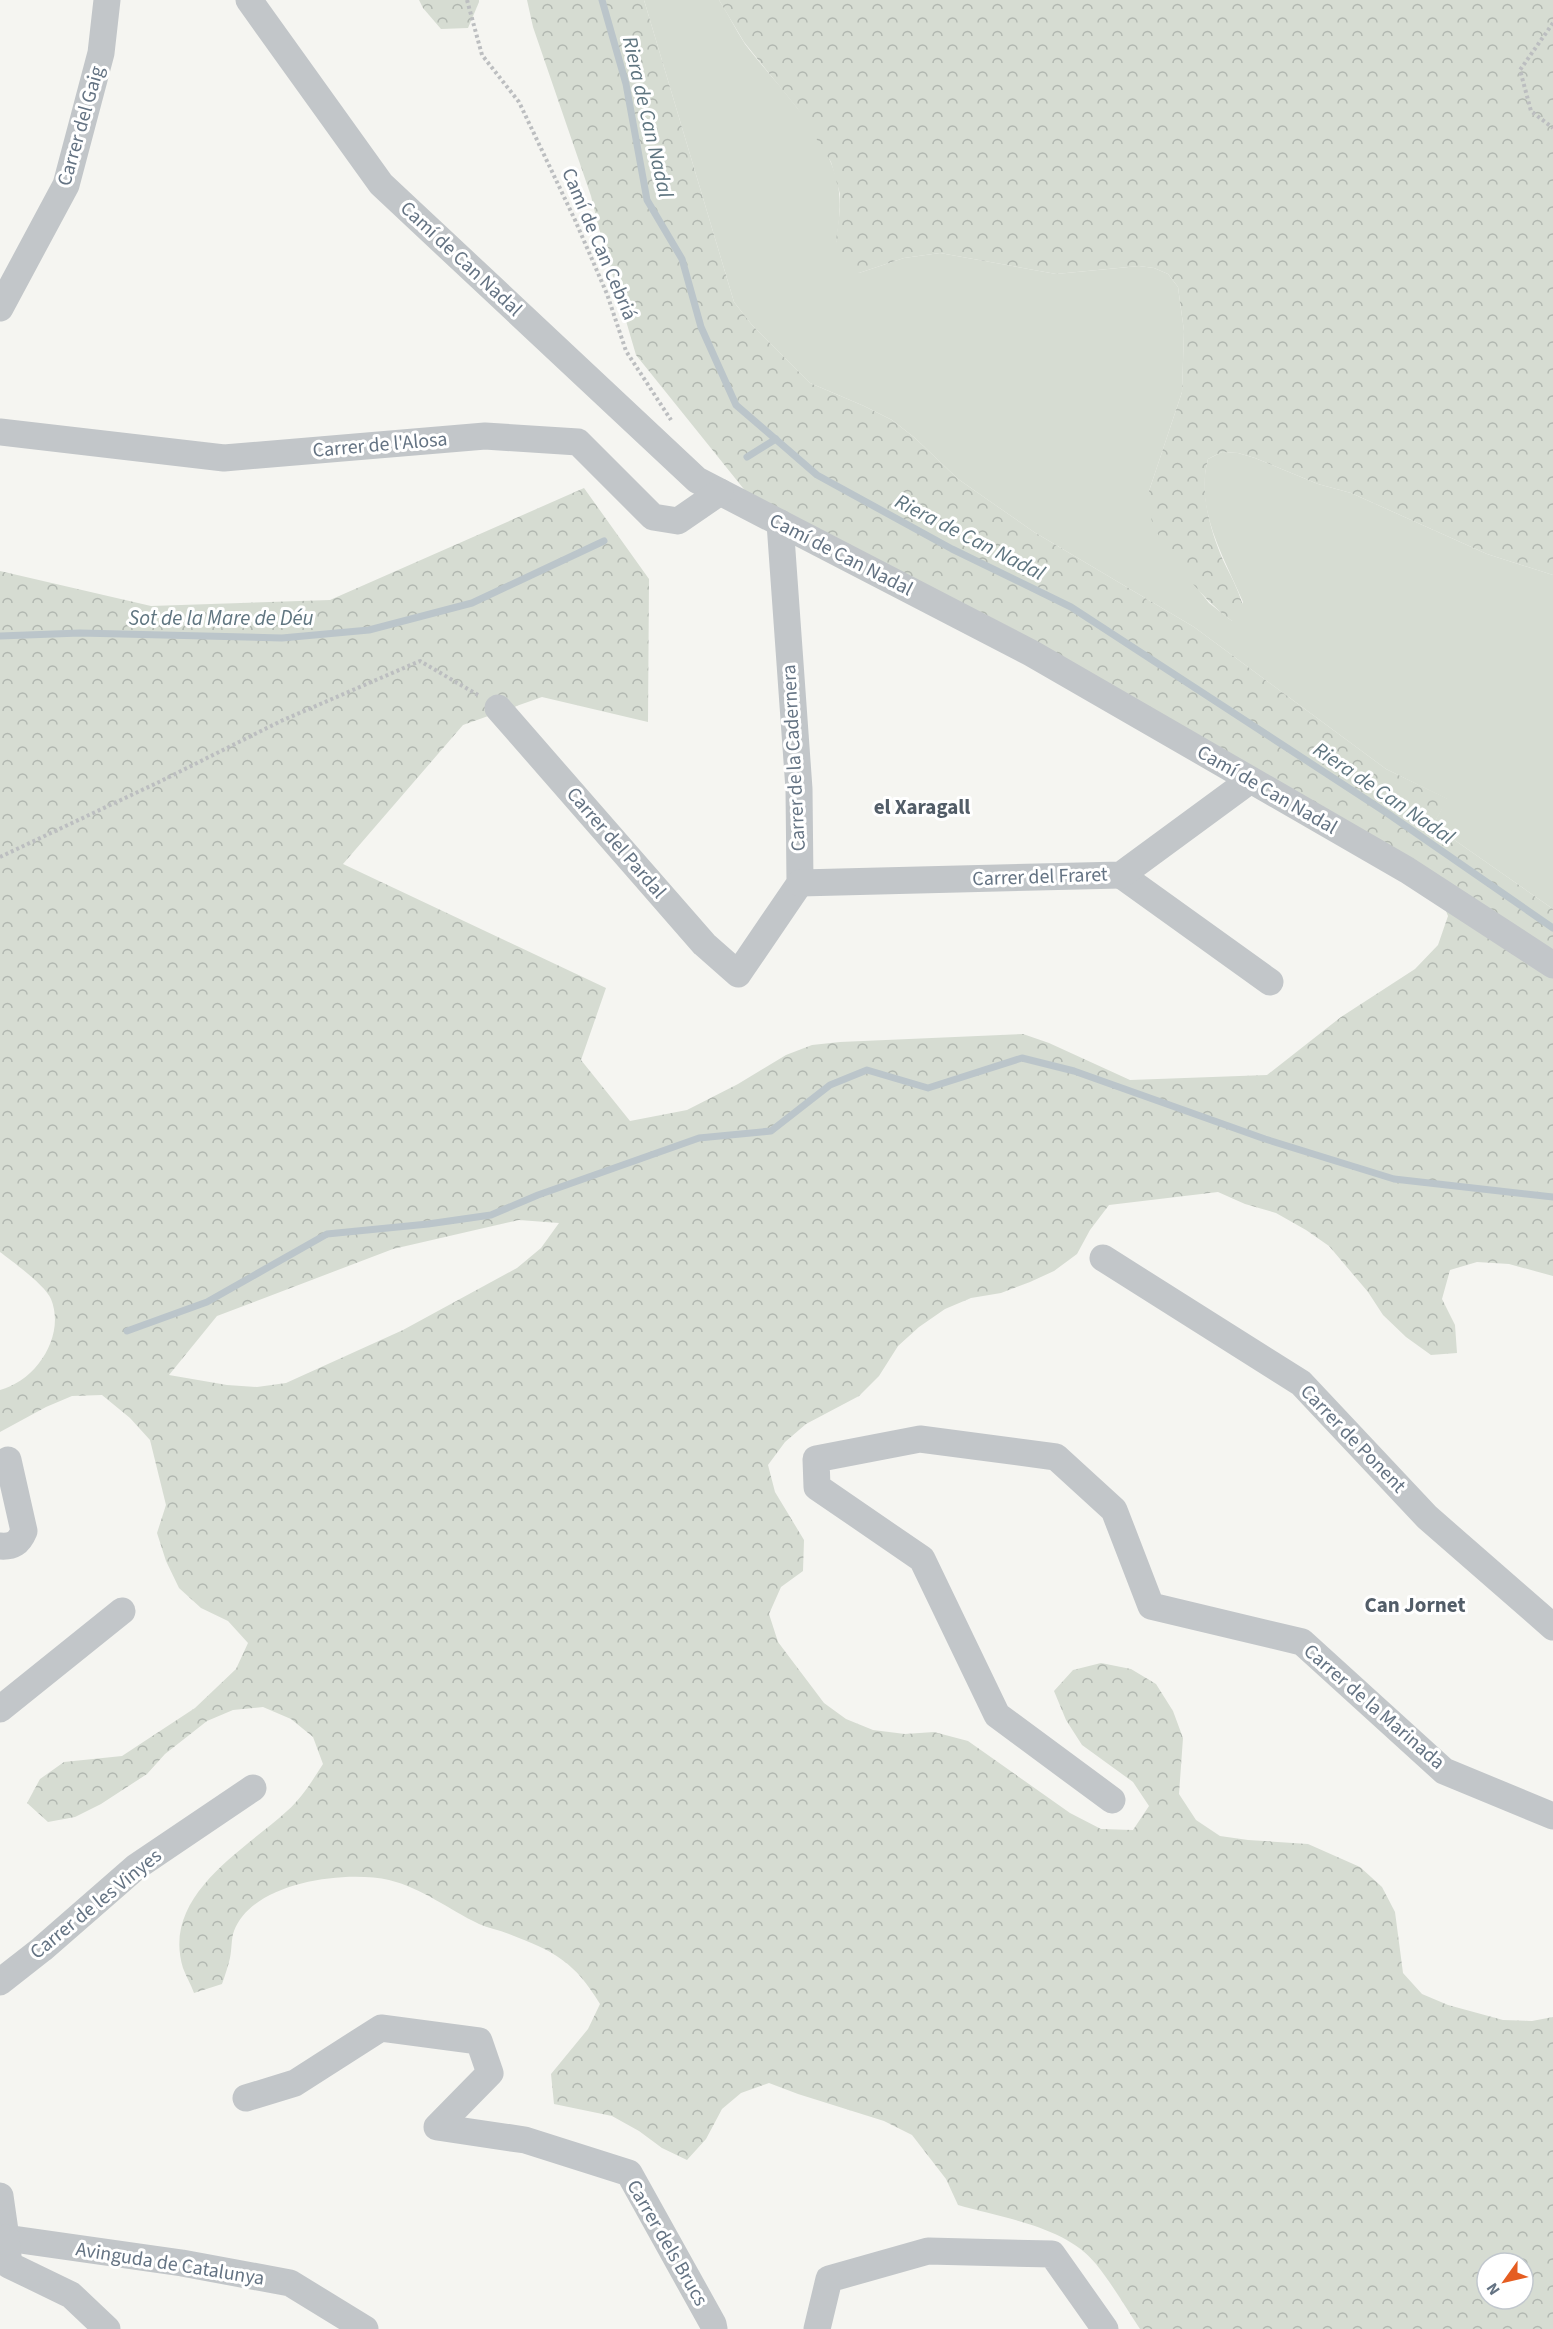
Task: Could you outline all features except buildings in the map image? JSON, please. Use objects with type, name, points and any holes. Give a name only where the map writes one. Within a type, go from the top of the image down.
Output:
[{"type":"street","name":"Carrer del Gaig","points":[[0,308],[66,185],[101,53],[107,0]]},
{"type":"street","name":"Camí de Can Nadal","points":[[249,0],[381,184],[697,480],[1031,653],[1407,870],[1553,965]]},
{"type":"street","name":"Carrer de l'Alosa","points":[[0,432],[224,458],[485,436],[578,442],[654,517],[678,521],[720,492]]},
{"type":"street","name":"Carrer de la Cadernera","points":[[780,523],[799,789],[800,883]]},
{"type":"street","name":"Carrer del Pardal","points":[[498,708],[704,944],[738,974],[800,883]]},
{"type":"street","name":"Carrer del Fraret","points":[[800,883],[1121,875],[1250,780]]},
{"type":"street","points":[[1121,875],[1270,982]]},
{"type":"street","name":"Carrer de Ponent","points":[[1103,1258],[1301,1383],[1427,1517],[1553,1627]]},
{"type":"street","name":"Carrer de la Marinada","points":[[1112,1800],[997,1715],[922,1559],[817,1487],[816,1459],[920,1439],[1056,1457],[1114,1510],[1151,1606],[1302,1642],[1444,1771],[1553,1816]]},
{"type":"street","points":[[0,1546],[16,1544],[24,1531],[8,1460]]},
{"type":"street","points":[[0,1709],[122,1611]]},
{"type":"street","name":"Carrer de les Vinyes","points":[[0,1982],[42,1949],[136,1867],[253,1788]]},
{"type":"street","name":"Carrer dels Brucs","points":[[246,2098],[295,2083],[381,2028],[479,2041],[490,2073],[437,2127],[525,2140],[629,2173],[714,2329]]},
{"type":"street","points":[[0,2196],[9,2265],[71,2295],[107,2329]]},
{"type":"street","name":"Avinguda de Catalunya","points":[[6,2238],[182,2263],[290,2283],[365,2329]]},
{"type":"street","points":[[817,2329],[829,2279],[928,2251],[1052,2254],[1105,2329]]},
{"type":"path","name":"Camí de Can Cebriá","points":[[467,0],[482,55],[519,102],[602,283],[626,351],[674,424]]},
{"type":"path","points":[[1553,23],[1520,70],[1531,111],[1553,128]]},
{"type":"path","points":[[0,857],[281,721],[420,662],[498,708]]},
{"type":"green space","points":[[419,0],[479,0],[479,2],[468,28],[441,29]]},
{"type":"green space","points":[[527,0],[644,0],[734,302],[752,325],[810,383],[892,420],[915,438],[958,479],[1034,532],[1194,627],[1386,769],[1448,799],[1433,825],[1553,909],[1553,1276],[1509,1264],[1477,1262],[1450,1270],[1442,1299],[1455,1325],[1457,1353],[1431,1355],[1406,1337],[1383,1315],[1368,1292],[1329,1246],[1276,1213],[1245,1204],[1218,1192],[1109,1205],[1090,1230],[1077,1254],[1054,1271],[1030,1282],[1001,1293],[971,1298],[945,1309],[919,1327],[898,1346],[879,1376],[859,1396],[806,1424],[785,1442],[768,1465],[775,1492],[804,1540],[803,1571],[781,1587],[769,1614],[778,1642],[824,1703],[846,1719],[873,1730],[905,1734],[934,1732],[968,1741],[1070,1813],[1101,1829],[1133,1830],[1149,1806],[1133,1782],[1082,1745],[1066,1720],[1054,1691],[1073,1670],[1101,1663],[1131,1669],[1156,1684],[1173,1711],[1183,1738],[1179,1794],[1196,1820],[1220,1836],[1308,1844],[1360,1867],[1382,1887],[1395,1912],[1403,1973],[1422,1994],[1448,2005],[1503,2020],[1532,2021],[1553,2017],[1553,2329],[1140,2329],[1096,2264],[1083,2251],[1051,2232],[1032,2225],[958,2205],[946,2179],[912,2135],[884,2121],[769,2083],[741,2093],[722,2109],[706,2139],[687,2160],[662,2148],[639,2131],[612,2116],[554,2104],[551,2074],[588,2029],[600,2004],[572,1968],[539,1946],[479,1924],[424,1893],[389,1880],[370,1877],[325,1879],[302,1883],[260,1901],[244,1914],[234,1931],[230,1958],[222,1984],[194,1993],[183,1968],[179,1942],[184,1919],[195,1897],[229,1859],[292,1806],[323,1764],[313,1737],[291,1719],[263,1707],[233,1710],[207,1721],[165,1754],[147,1774],[101,1804],[75,1817],[48,1822],[27,1803],[40,1779],[64,1762],[122,1756],[195,1708],[236,1669],[248,1643],[228,1621],[201,1608],[179,1588],[166,1561],[157,1533],[166,1505],[150,1440],[130,1418],[102,1395],[72,1396],[0,1432],[0,1390],[25,1377],[45,1355],[51,1342],[55,1313],[48,1293],[0,1252],[0,571],[151,606],[330,600],[584,488],[649,579],[648,722],[542,697],[463,725],[343,864],[606,988],[581,1060],[630,1121],[687,1110],[738,1084],[786,1055],[812,1045],[840,1042],[1023,1034],[1049,1043],[1130,1080],[1267,1075],[1341,1017],[1415,969],[1438,945],[1448,916],[1436,886],[1396,854],[1011,628],[747,493],[636,355],[591,196],[533,27]],"holes":[[[519,1220],[559,1223],[541,1248],[517,1268],[403,1330],[286,1383],[257,1387],[227,1385],[169,1375],[217,1316],[393,1249]]]},
{"type":"green space","points":[[644,0],[719,0],[745,44],[809,124],[830,159],[840,201],[836,241],[859,273],[904,258],[940,253],[1056,274],[1139,266],[1154,268],[1168,274],[1178,287],[1184,331],[1182,392],[1149,491],[1170,551],[1209,603],[1232,621],[1243,602],[1213,532],[1205,496],[1208,459],[1222,452],[1238,453],[1255,458],[1318,484],[1351,493],[1487,554],[1553,575],[1553,909],[1433,825],[1447,799],[1386,769],[1194,627],[1034,532],[958,479],[915,438],[892,420],[810,383],[752,325],[734,302]]},
{"type":"green space","points":[[719,0],[1553,0],[1553,575],[1487,554],[1351,493],[1318,484],[1255,458],[1238,453],[1222,452],[1208,459],[1205,497],[1214,536],[1244,609],[1245,617],[1232,621],[1187,577],[1159,537],[1151,516],[1149,491],[1182,392],[1184,331],[1178,287],[1168,274],[1154,268],[1139,266],[1056,274],[940,253],[904,258],[859,273],[846,269],[838,257],[836,240],[840,194],[831,162],[797,108],[744,42]]},
{"type":"waterway","name":"Riera de Can Nadal","points":[[602,0],[626,84],[647,200],[682,259],[701,327],[736,405],[817,475],[952,549],[1071,607],[1387,813],[1553,928]]},
{"type":"waterway","name":"Sot de la Mare de Déu","points":[[747,457],[776,439]]},
{"type":"waterway","name":"Sot de la Mare de Déu","points":[[0,636],[80,633],[282,638],[369,630],[472,603],[604,541]]},
{"type":"waterway","points":[[127,1331],[207,1302],[327,1234],[491,1215],[538,1195],[699,1138],[771,1131],[830,1085],[867,1070],[928,1088],[1022,1058],[1074,1071],[1265,1139],[1394,1179],[1553,1197]]},
{"type":"district","name":"el Xaragall","points":[[922,807]]},
{"type":"district","name":"Can Jornet","points":[[1415,1605]]}]
